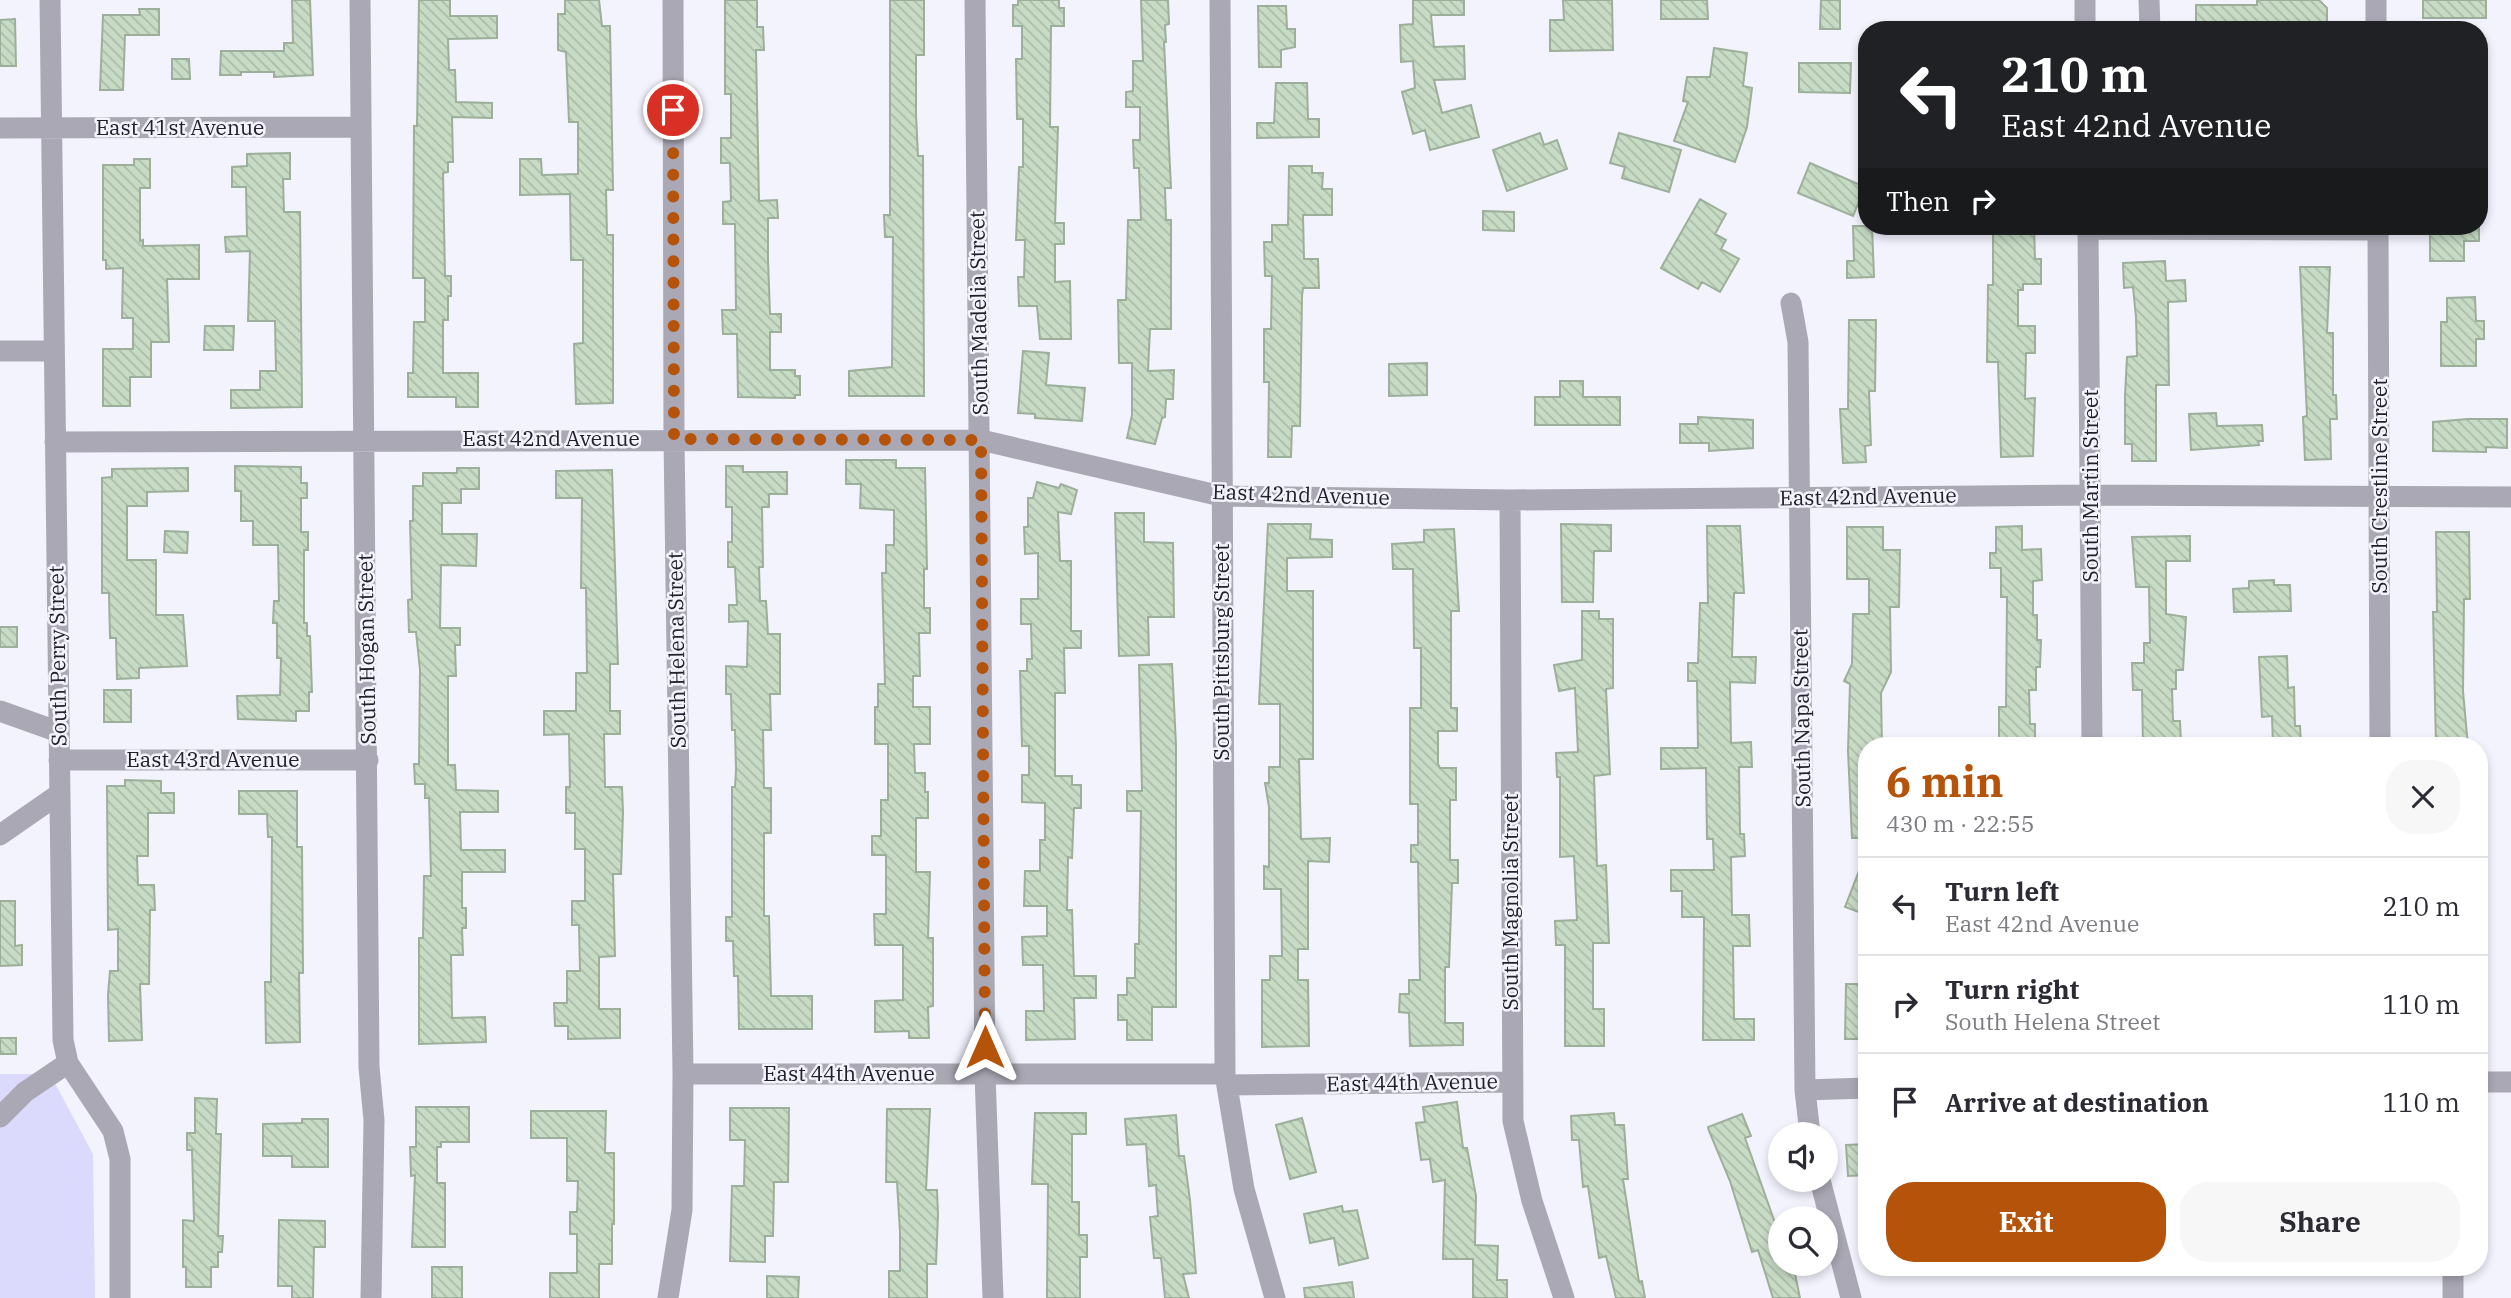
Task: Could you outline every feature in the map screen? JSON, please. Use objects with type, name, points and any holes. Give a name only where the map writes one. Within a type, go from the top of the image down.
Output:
[{"type":"street","name":"South Perry Street","points":[[50,0],[63,1040],[68,1063],[113,1131],[120,1159],[120,1298]]},
{"type":"street","name":"South Hogan Street","points":[[360,0],[369,1067],[374,1120],[371,1298]]},
{"type":"street","name":"South Helena Street","points":[[668,1298],[682,1209],[683,1074],[674,439],[673,0]]},
{"type":"street","name":"South Madelia Street","points":[[975,0],[985,1074],[993,1298]]},
{"type":"street","name":"South Pittsburg Street","points":[[1220,0],[1226,1080],[1244,1189],[1275,1298]]},
{"type":"street","points":[[2085,0],[2085,21]]},
{"type":"street","points":[[2149,0],[2150,21]]},
{"type":"street","points":[[2376,0],[2376,21]]},
{"type":"street","name":"East 41st Avenue","points":[[0,128],[359,127]]},
{"type":"street","name":"South Martin Street","points":[[2088,235],[2092,737]]},
{"type":"street","name":"South Crestline Street","points":[[2378,235],[2380,737]]},
{"type":"street","name":"South Napa Street","points":[[1791,303],[1798,342],[1805,1090],[1809,1122]]},
{"type":"street","points":[[0,351],[54,351]]},
{"type":"street","name":"East 42nd Avenue","points":[[55,442],[981,440],[1221,496],[1510,499],[2092,495],[2511,496]]},
{"type":"street","name":"South Magnolia Street","points":[[1510,499],[1513,1121],[1525,1175],[1563,1298]]},
{"type":"street","points":[[0,711],[59,732]]},
{"type":"street","name":"East 43rd Avenue","points":[[59,760],[368,760]]},
{"type":"street","points":[[0,835],[59,794]]},
{"type":"street","points":[[0,1117],[25,1092],[68,1063]]},
{"type":"street","name":"East 44th Avenue","points":[[683,1074],[985,1074],[1226,1080],[1513,1082]]},
{"type":"street","points":[[2488,1082],[2511,1082]]},
{"type":"street","points":[[1805,1090],[1858,1088]]},
{"type":"street","points":[[1823,1192],[1851,1298]]},
{"type":"street","points":[[2453,1276],[2453,1298]]},
{"type":"shaded area","points":[[0,1074],[50,1074],[93,1154],[95,1298],[0,1298]]},
{"type":"building","points":[[292,0],[310,0],[313,75],[274,77],[274,72],[241,72],[241,75],[220,75],[221,51],[284,51],[284,43],[293,43]]},
{"type":"building","points":[[419,0],[450,0],[450,16],[497,16],[497,38],[448,39],[449,70],[455,70],[456,102],[492,103],[492,118],[452,117],[453,162],[448,162],[448,172],[443,173],[445,276],[451,276],[451,296],[448,296],[448,320],[443,320],[443,373],[478,373],[478,407],[456,407],[456,397],[408,397],[408,373],[413,373],[414,322],[425,322],[425,278],[413,278],[414,126],[417,126]]},
{"type":"building","points":[[565,0],[599,0],[602,26],[610,26],[613,190],[606,190],[607,235],[613,235],[613,403],[576,404],[574,344],[583,343],[583,260],[571,260],[570,194],[520,195],[520,159],[541,159],[542,175],[578,174],[578,122],[569,122],[566,52],[558,50],[558,14],[565,14]]},
{"type":"building","points":[[725,0],[757,0],[757,27],[763,27],[764,50],[756,50],[759,201],[777,200],[778,218],[768,218],[768,259],[770,314],[781,314],[781,332],[770,332],[770,370],[795,370],[795,376],[800,376],[800,395],[795,395],[795,398],[738,397],[737,334],[723,334],[722,310],[736,310],[735,224],[723,224],[723,202],[731,201],[730,163],[721,163],[721,138],[731,138],[731,94],[725,94]]},
{"type":"building","points":[[890,0],[924,0],[924,55],[916,55],[916,115],[918,156],[923,156],[924,396],[849,396],[849,371],[892,367],[893,237],[885,237],[884,215],[890,215]]},
{"type":"building","points":[[1018,0],[1059,0],[1059,8],[1064,8],[1064,26],[1051,26],[1050,127],[1058,127],[1055,223],[1064,223],[1064,244],[1055,244],[1055,282],[1070,281],[1071,339],[1040,339],[1037,306],[1019,306],[1018,277],[1024,277],[1025,240],[1016,240],[1019,167],[1023,167],[1023,119],[1017,119],[1016,59],[1022,59],[1022,26],[1013,26],[1013,5],[1018,5]]},
{"type":"building","points":[[1141,0],[1168,0],[1169,24],[1165,25],[1164,42],[1171,188],[1165,188],[1166,220],[1171,220],[1171,329],[1150,329],[1148,371],[1174,370],[1173,399],[1166,399],[1165,417],[1162,418],[1155,444],[1127,438],[1132,415],[1132,363],[1119,363],[1118,300],[1126,300],[1128,220],[1141,220],[1139,168],[1134,168],[1133,140],[1140,140],[1140,107],[1126,107],[1126,92],[1133,91],[1133,61],[1143,61]]},
{"type":"building","points":[[1413,0],[1464,0],[1464,15],[1431,15],[1434,47],[1464,46],[1465,79],[1434,80],[1442,113],[1471,105],[1479,137],[1430,150],[1425,130],[1413,134],[1402,92],[1415,88],[1413,61],[1401,62],[1400,25],[1413,24]]},
{"type":"building","points":[[1563,0],[1612,0],[1613,50],[1550,51],[1550,20],[1564,20]]},
{"type":"building","points":[[1661,0],[1707,0],[1708,19],[1661,19]]},
{"type":"building","points":[[1821,0],[1840,0],[1840,29],[1820,29]]},
{"type":"building","points":[[2257,0],[2319,0],[2327,8],[2327,21],[2196,21],[2196,5],[2257,5]]},
{"type":"building","points":[[2423,0],[2486,0],[2486,18],[2423,18]]},
{"type":"building","points":[[1258,6],[1286,6],[1287,29],[1295,29],[1295,47],[1281,50],[1281,67],[1259,67]]},
{"type":"building","points":[[139,9],[159,9],[159,35],[125,35],[123,90],[100,90],[103,15],[140,15]]},
{"type":"building","points":[[15,19],[16,66],[0,66],[0,20]]},
{"type":"building","points":[[1714,48],[1747,53],[1743,86],[1752,88],[1747,127],[1735,162],[1674,141],[1688,102],[1683,101],[1687,77],[1710,77]]},
{"type":"building","points":[[172,59],[189,59],[190,79],[172,79]]},
{"type":"building","points":[[1799,63],[1851,63],[1850,93],[1799,92]]},
{"type":"building","points":[[1276,83],[1307,83],[1308,119],[1319,119],[1319,137],[1257,138],[1257,123],[1274,123]]},
{"type":"building","points":[[1540,133],[1544,145],[1557,140],[1567,169],[1507,191],[1493,150]]},
{"type":"building","points":[[1619,133],[1681,150],[1669,192],[1622,178],[1625,167],[1610,163]]},
{"type":"building","points":[[290,153],[290,179],[283,179],[284,212],[300,212],[302,407],[231,408],[231,390],[260,390],[260,371],[276,371],[275,321],[248,321],[250,251],[226,252],[225,237],[247,236],[246,187],[232,187],[232,167],[247,166],[247,154]]},
{"type":"building","points":[[134,159],[150,159],[150,188],[140,188],[140,241],[143,240],[143,246],[199,245],[199,279],[167,279],[169,342],[151,342],[151,377],[130,377],[130,406],[103,406],[103,349],[133,349],[133,318],[122,318],[123,268],[106,269],[106,260],[103,260],[103,165],[134,165]]},
{"type":"building","points":[[1810,163],[1858,184],[1858,204],[1853,216],[1798,193]]},
{"type":"building","points":[[1289,166],[1312,166],[1312,173],[1323,173],[1322,189],[1332,189],[1332,215],[1303,215],[1304,259],[1318,259],[1319,288],[1303,288],[1300,426],[1292,426],[1291,457],[1268,457],[1269,382],[1264,382],[1264,329],[1271,329],[1272,276],[1265,276],[1264,242],[1272,242],[1272,225],[1288,225]]},
{"type":"building","points":[[1700,199],[1726,214],[1715,234],[1726,240],[1721,249],[1739,259],[1720,292],[1702,282],[1698,289],[1661,268]]},
{"type":"building","points":[[1483,211],[1514,212],[1514,231],[1483,230]]},
{"type":"building","points":[[1853,226],[1858,226],[1858,235],[1872,235],[1874,277],[1847,278],[1847,261],[1854,261]]},
{"type":"building","points":[[1993,235],[2034,235],[2035,259],[2041,259],[2041,284],[2023,284],[2023,290],[2018,290],[2018,326],[2035,326],[2035,353],[2026,353],[2025,399],[2035,398],[2033,456],[2001,457],[1998,362],[1987,362],[1988,285],[1993,285]]},
{"type":"building","points":[[2430,235],[2479,235],[2479,241],[2464,241],[2464,261],[2430,261]]},
{"type":"building","points":[[2165,261],[2166,281],[2185,280],[2186,301],[2168,302],[2169,385],[2156,385],[2156,461],[2132,461],[2132,444],[2125,444],[2125,395],[2127,357],[2137,356],[2136,317],[2133,287],[2124,288],[2123,263]]},
{"type":"building","points":[[2300,267],[2330,267],[2327,333],[2333,333],[2333,395],[2336,395],[2337,419],[2330,419],[2331,459],[2305,460],[2303,417],[2307,416]]},
{"type":"building","points":[[2475,297],[2476,321],[2484,321],[2484,339],[2476,339],[2476,366],[2441,366],[2441,322],[2447,322],[2447,298]]},
{"type":"building","points":[[1849,320],[1876,320],[1875,391],[1869,391],[1871,445],[1865,446],[1866,462],[1843,463],[1840,409],[1848,409]]},
{"type":"building","points":[[205,326],[234,326],[233,350],[204,350]]},
{"type":"building","points":[[1023,351],[1049,353],[1046,385],[1085,388],[1082,421],[1035,418],[1035,414],[1018,413]]},
{"type":"building","points":[[1427,363],[1427,395],[1389,396],[1389,364]]},
{"type":"building","points":[[1560,381],[1583,381],[1583,397],[1620,397],[1620,425],[1535,425],[1535,397],[1560,397]]},
{"type":"building","points":[[2216,413],[2217,426],[2262,425],[2263,441],[2258,441],[2259,445],[2191,450],[2189,414]]},
{"type":"building","points":[[1698,417],[1753,420],[1753,448],[1709,451],[1709,443],[1680,443],[1680,424],[1698,424]]},
{"type":"building","points":[[2507,419],[2507,448],[2486,447],[2486,452],[2433,451],[2433,422]]},
{"type":"building","points":[[846,460],[896,460],[896,468],[925,468],[927,569],[924,569],[924,608],[930,608],[930,633],[919,633],[920,676],[913,676],[913,707],[930,707],[930,744],[914,744],[915,773],[925,773],[925,792],[928,792],[928,818],[916,818],[916,872],[930,872],[928,938],[933,938],[933,1006],[928,1007],[929,1038],[909,1038],[909,1031],[875,1032],[875,1001],[903,1000],[903,945],[875,945],[874,914],[886,914],[886,855],[872,855],[872,836],[881,836],[881,800],[888,800],[888,744],[875,744],[875,707],[878,707],[878,684],[885,684],[882,573],[886,573],[886,545],[894,545],[894,510],[860,508],[861,484],[846,484]]},
{"type":"building","points":[[235,466],[301,467],[301,483],[307,483],[307,498],[301,498],[301,532],[308,532],[308,550],[304,550],[304,623],[307,623],[307,636],[310,636],[312,692],[309,692],[309,711],[296,711],[296,721],[238,719],[237,696],[280,695],[281,658],[277,658],[277,623],[273,623],[274,601],[279,601],[278,545],[253,545],[253,521],[241,521],[241,491],[235,491]]},
{"type":"building","points":[[726,466],[743,466],[743,472],[787,472],[787,494],[769,494],[769,507],[762,507],[763,567],[759,567],[760,601],[766,601],[768,634],[780,634],[780,694],[770,694],[771,730],[763,730],[764,788],[771,788],[771,833],[764,833],[764,916],[769,916],[771,996],[812,996],[812,1029],[739,1029],[738,976],[734,976],[733,941],[726,941],[726,917],[732,917],[732,787],[735,787],[736,770],[735,730],[732,730],[731,694],[726,694],[726,666],[747,667],[748,621],[729,622],[729,605],[737,605],[735,567],[728,567],[728,542],[732,542],[732,507],[726,507]]},
{"type":"building","points":[[188,468],[188,491],[147,492],[147,506],[127,506],[127,560],[156,560],[156,615],[183,615],[187,666],[139,668],[139,678],[117,679],[116,638],[110,638],[109,593],[102,593],[102,478],[112,477],[112,469]]},
{"type":"building","points":[[457,468],[479,468],[479,489],[461,489],[461,503],[442,503],[442,534],[477,534],[476,566],[441,565],[440,628],[460,628],[460,645],[455,645],[456,676],[448,676],[448,765],[455,765],[456,790],[498,791],[498,812],[460,812],[461,850],[505,850],[505,872],[462,872],[462,908],[466,908],[466,928],[462,928],[463,955],[451,955],[452,1018],[485,1017],[486,1042],[419,1044],[419,938],[423,938],[424,876],[431,876],[429,798],[425,798],[425,784],[415,784],[414,764],[419,764],[420,670],[416,632],[409,632],[408,600],[412,599],[410,521],[413,521],[413,486],[423,486],[423,473],[457,473]]},
{"type":"building","points":[[612,470],[618,664],[610,664],[610,711],[620,711],[620,734],[604,734],[605,787],[622,787],[623,813],[621,874],[613,874],[615,956],[599,957],[599,1009],[620,1009],[620,1038],[568,1039],[568,1026],[555,1026],[554,1003],[567,1003],[567,971],[580,971],[579,925],[572,925],[572,901],[585,901],[585,849],[575,849],[575,813],[566,813],[566,787],[570,787],[569,734],[544,735],[544,711],[576,711],[576,673],[587,673],[586,588],[581,588],[582,498],[556,498],[556,471]]},
{"type":"building","points":[[1037,482],[1059,488],[1061,484],[1077,490],[1071,514],[1058,512],[1060,561],[1071,561],[1071,631],[1081,631],[1081,648],[1064,648],[1065,693],[1055,693],[1055,776],[1072,776],[1072,785],[1081,785],[1081,808],[1074,808],[1072,858],[1068,857],[1067,910],[1072,910],[1074,976],[1096,976],[1096,998],[1074,998],[1075,1039],[1026,1040],[1026,1011],[1044,1011],[1043,965],[1023,965],[1022,937],[1047,936],[1047,906],[1024,906],[1025,871],[1040,871],[1040,840],[1045,840],[1045,803],[1022,802],[1022,775],[1029,775],[1029,746],[1022,746],[1020,671],[1027,671],[1027,659],[1032,659],[1031,624],[1021,624],[1021,599],[1038,599],[1038,553],[1025,554],[1024,527],[1028,527],[1028,498],[1033,498]]},
{"type":"building","points":[[1115,513],[1144,513],[1144,542],[1173,543],[1174,617],[1148,617],[1149,655],[1119,656]]},
{"type":"building","points":[[1268,524],[1311,524],[1310,539],[1332,540],[1332,557],[1287,558],[1287,591],[1313,591],[1313,759],[1299,759],[1301,839],[1330,838],[1329,862],[1308,861],[1308,949],[1298,949],[1298,980],[1308,980],[1309,1046],[1262,1047],[1262,980],[1270,980],[1270,956],[1282,956],[1281,889],[1264,889],[1264,866],[1269,867],[1269,807],[1265,783],[1269,783],[1269,767],[1280,767],[1280,704],[1259,704]]},
{"type":"building","points":[[1561,524],[1611,525],[1611,551],[1594,551],[1593,602],[1562,602]]},
{"type":"building","points":[[1707,526],[1740,526],[1744,593],[1734,593],[1732,657],[1756,657],[1755,683],[1730,682],[1731,743],[1751,742],[1752,767],[1739,767],[1740,834],[1744,834],[1745,856],[1731,857],[1732,915],[1749,915],[1750,946],[1733,946],[1734,1019],[1754,1019],[1754,1040],[1703,1040],[1704,917],[1682,917],[1682,891],[1671,891],[1671,870],[1714,870],[1713,839],[1707,839],[1706,768],[1661,769],[1661,748],[1698,748],[1697,681],[1688,681],[1688,663],[1698,663],[1700,603],[1708,603]]},
{"type":"building","points":[[2022,526],[2022,550],[2041,549],[2042,580],[2033,581],[2033,615],[2037,615],[2037,640],[2041,640],[2040,667],[2036,667],[2036,690],[2029,690],[2030,724],[2035,724],[2035,737],[1999,737],[1999,707],[2006,707],[2007,597],[2001,597],[2001,568],[1990,568],[1990,553],[1996,553],[1996,527]]},
{"type":"building","points":[[1847,527],[1883,527],[1883,550],[1900,550],[1899,607],[1890,607],[1891,672],[1881,693],[1882,737],[1858,737],[1858,838],[1852,838],[1848,751],[1850,684],[1844,681],[1852,664],[1853,614],[1869,614],[1869,579],[1847,579]]},
{"type":"building","points":[[1454,529],[1459,611],[1451,611],[1451,708],[1457,708],[1457,731],[1438,731],[1438,764],[1440,768],[1456,768],[1456,800],[1450,800],[1450,860],[1458,860],[1458,883],[1452,883],[1449,967],[1445,967],[1445,1023],[1463,1023],[1463,1045],[1410,1046],[1409,1013],[1399,1012],[1400,994],[1409,994],[1409,980],[1420,980],[1418,862],[1411,862],[1411,845],[1418,845],[1418,804],[1410,804],[1410,708],[1421,708],[1421,648],[1414,648],[1413,569],[1393,569],[1392,544],[1424,542],[1424,530]]},
{"type":"building","points":[[165,531],[188,532],[187,553],[164,552]]},
{"type":"building","points":[[2436,532],[2469,532],[2470,599],[2464,599],[2463,691],[2467,737],[2436,737],[2433,612],[2437,612]]},
{"type":"building","points":[[2190,536],[2190,561],[2166,561],[2166,614],[2186,617],[2183,670],[2176,670],[2176,689],[2172,689],[2173,721],[2180,721],[2181,737],[2143,737],[2142,690],[2133,690],[2132,663],[2144,663],[2144,643],[2150,643],[2149,587],[2136,587],[2132,537]]},
{"type":"building","points":[[2274,580],[2274,585],[2290,585],[2291,611],[2234,612],[2233,589],[2249,588],[2249,581]]},
{"type":"building","points":[[1582,611],[1599,611],[1599,619],[1613,619],[1613,688],[1606,689],[1610,774],[1594,776],[1597,866],[1606,865],[1609,943],[1593,943],[1593,1009],[1604,1009],[1604,1046],[1565,1046],[1565,945],[1556,945],[1555,921],[1577,920],[1574,856],[1560,857],[1560,777],[1557,777],[1556,753],[1578,752],[1575,688],[1559,691],[1554,665],[1582,660]]},
{"type":"building","points":[[0,627],[17,627],[17,647],[0,647]]},
{"type":"building","points":[[2287,656],[2288,688],[2294,687],[2295,726],[2300,726],[2301,737],[2273,737],[2272,716],[2262,717],[2259,657]]},
{"type":"building","points":[[1172,664],[1176,745],[1176,1007],[1152,1007],[1152,1040],[1127,1040],[1127,1020],[1118,1020],[1118,995],[1127,995],[1127,978],[1135,978],[1135,944],[1139,944],[1141,811],[1127,811],[1127,791],[1142,791],[1139,665]]},
{"type":"building","points":[[104,690],[131,690],[131,722],[104,722]]},
{"type":"building","points":[[125,780],[161,781],[161,793],[174,793],[174,813],[148,813],[148,856],[137,856],[138,885],[154,885],[155,910],[150,910],[149,984],[140,984],[142,1040],[109,1041],[108,995],[110,971],[118,971],[118,929],[108,930],[107,786],[125,786]]},
{"type":"building","points":[[239,791],[297,791],[297,847],[302,847],[303,973],[299,973],[300,1042],[266,1043],[265,982],[271,982],[272,837],[268,837],[267,814],[239,814]]},
{"type":"building","points":[[1858,874],[1858,912],[1845,907]]},
{"type":"building","points":[[0,901],[15,901],[15,946],[22,945],[22,965],[0,966]]},
{"type":"building","points":[[1846,984],[1858,984],[1858,1039],[1845,1039]]},
{"type":"building","points":[[0,1038],[16,1038],[16,1054],[0,1054]]},
{"type":"building","points":[[195,1098],[217,1099],[216,1134],[221,1134],[218,1236],[223,1236],[222,1252],[218,1252],[218,1267],[211,1267],[211,1287],[186,1287],[186,1267],[183,1267],[183,1220],[194,1221],[192,1150],[187,1150],[187,1133],[195,1133]]},
{"type":"building","points":[[1457,1102],[1463,1148],[1467,1148],[1476,1196],[1475,1245],[1498,1246],[1497,1280],[1507,1280],[1507,1298],[1473,1298],[1473,1259],[1443,1259],[1445,1180],[1433,1182],[1430,1159],[1421,1160],[1416,1123],[1425,1122],[1423,1107]]},
{"type":"building","points":[[416,1107],[469,1107],[469,1142],[441,1142],[441,1147],[437,1147],[437,1183],[445,1183],[445,1247],[412,1247],[415,1175],[411,1176],[410,1147],[416,1147]]},
{"type":"building","points":[[730,1108],[789,1108],[788,1182],[774,1182],[773,1236],[765,1236],[765,1262],[730,1261],[732,1186],[744,1186],[745,1140],[730,1140]]},
{"type":"building","points":[[887,1109],[930,1109],[926,1190],[937,1190],[938,1214],[936,1264],[927,1264],[927,1298],[889,1298],[889,1271],[900,1271],[900,1232],[897,1182],[886,1182]]},
{"type":"building","points":[[531,1111],[606,1111],[605,1153],[614,1153],[614,1224],[612,1264],[599,1264],[599,1298],[550,1298],[550,1273],[577,1273],[577,1234],[570,1234],[570,1212],[577,1212],[578,1181],[567,1181],[567,1138],[531,1138]]},
{"type":"building","points":[[1035,1113],[1086,1113],[1086,1134],[1072,1134],[1072,1202],[1079,1202],[1079,1235],[1087,1235],[1087,1257],[1080,1257],[1080,1298],[1047,1298],[1048,1184],[1032,1184]]},
{"type":"building","points":[[1614,1113],[1615,1125],[1624,1125],[1628,1179],[1623,1179],[1639,1282],[1642,1281],[1645,1298],[1616,1298],[1606,1256],[1599,1258],[1588,1186],[1583,1187],[1579,1140],[1572,1140],[1571,1116]]},
{"type":"building","points":[[1742,1114],[1751,1136],[1745,1138],[1769,1206],[1768,1276],[1795,1276],[1800,1298],[1773,1298],[1758,1250],[1752,1252],[1730,1181],[1708,1127]]},
{"type":"building","points":[[1176,1115],[1179,1156],[1184,1156],[1190,1200],[1196,1273],[1183,1274],[1189,1298],[1165,1298],[1161,1258],[1154,1258],[1150,1217],[1158,1216],[1156,1185],[1149,1186],[1146,1144],[1127,1145],[1125,1119]]},
{"type":"building","points":[[1302,1118],[1316,1172],[1290,1179],[1276,1125]]},
{"type":"building","points":[[302,1119],[328,1119],[328,1167],[292,1167],[292,1156],[263,1156],[263,1124],[302,1123]]},
{"type":"building","points":[[1858,1144],[1858,1175],[1848,1176],[1846,1145]]},
{"type":"building","points":[[1342,1206],[1343,1212],[1357,1210],[1368,1258],[1339,1265],[1334,1238],[1310,1243],[1304,1214]]},
{"type":"building","points":[[279,1220],[325,1221],[325,1247],[314,1247],[313,1298],[292,1298],[292,1286],[278,1286]]},
{"type":"building","points":[[432,1267],[462,1267],[462,1298],[432,1298]]},
{"type":"building","points":[[767,1276],[799,1277],[798,1298],[767,1298]]},
{"type":"building","points":[[1352,1282],[1354,1298],[1305,1298],[1304,1288]]},
{"type":"route","points":[[673,110],[674,439],[981,440],[985,1047]]}]
